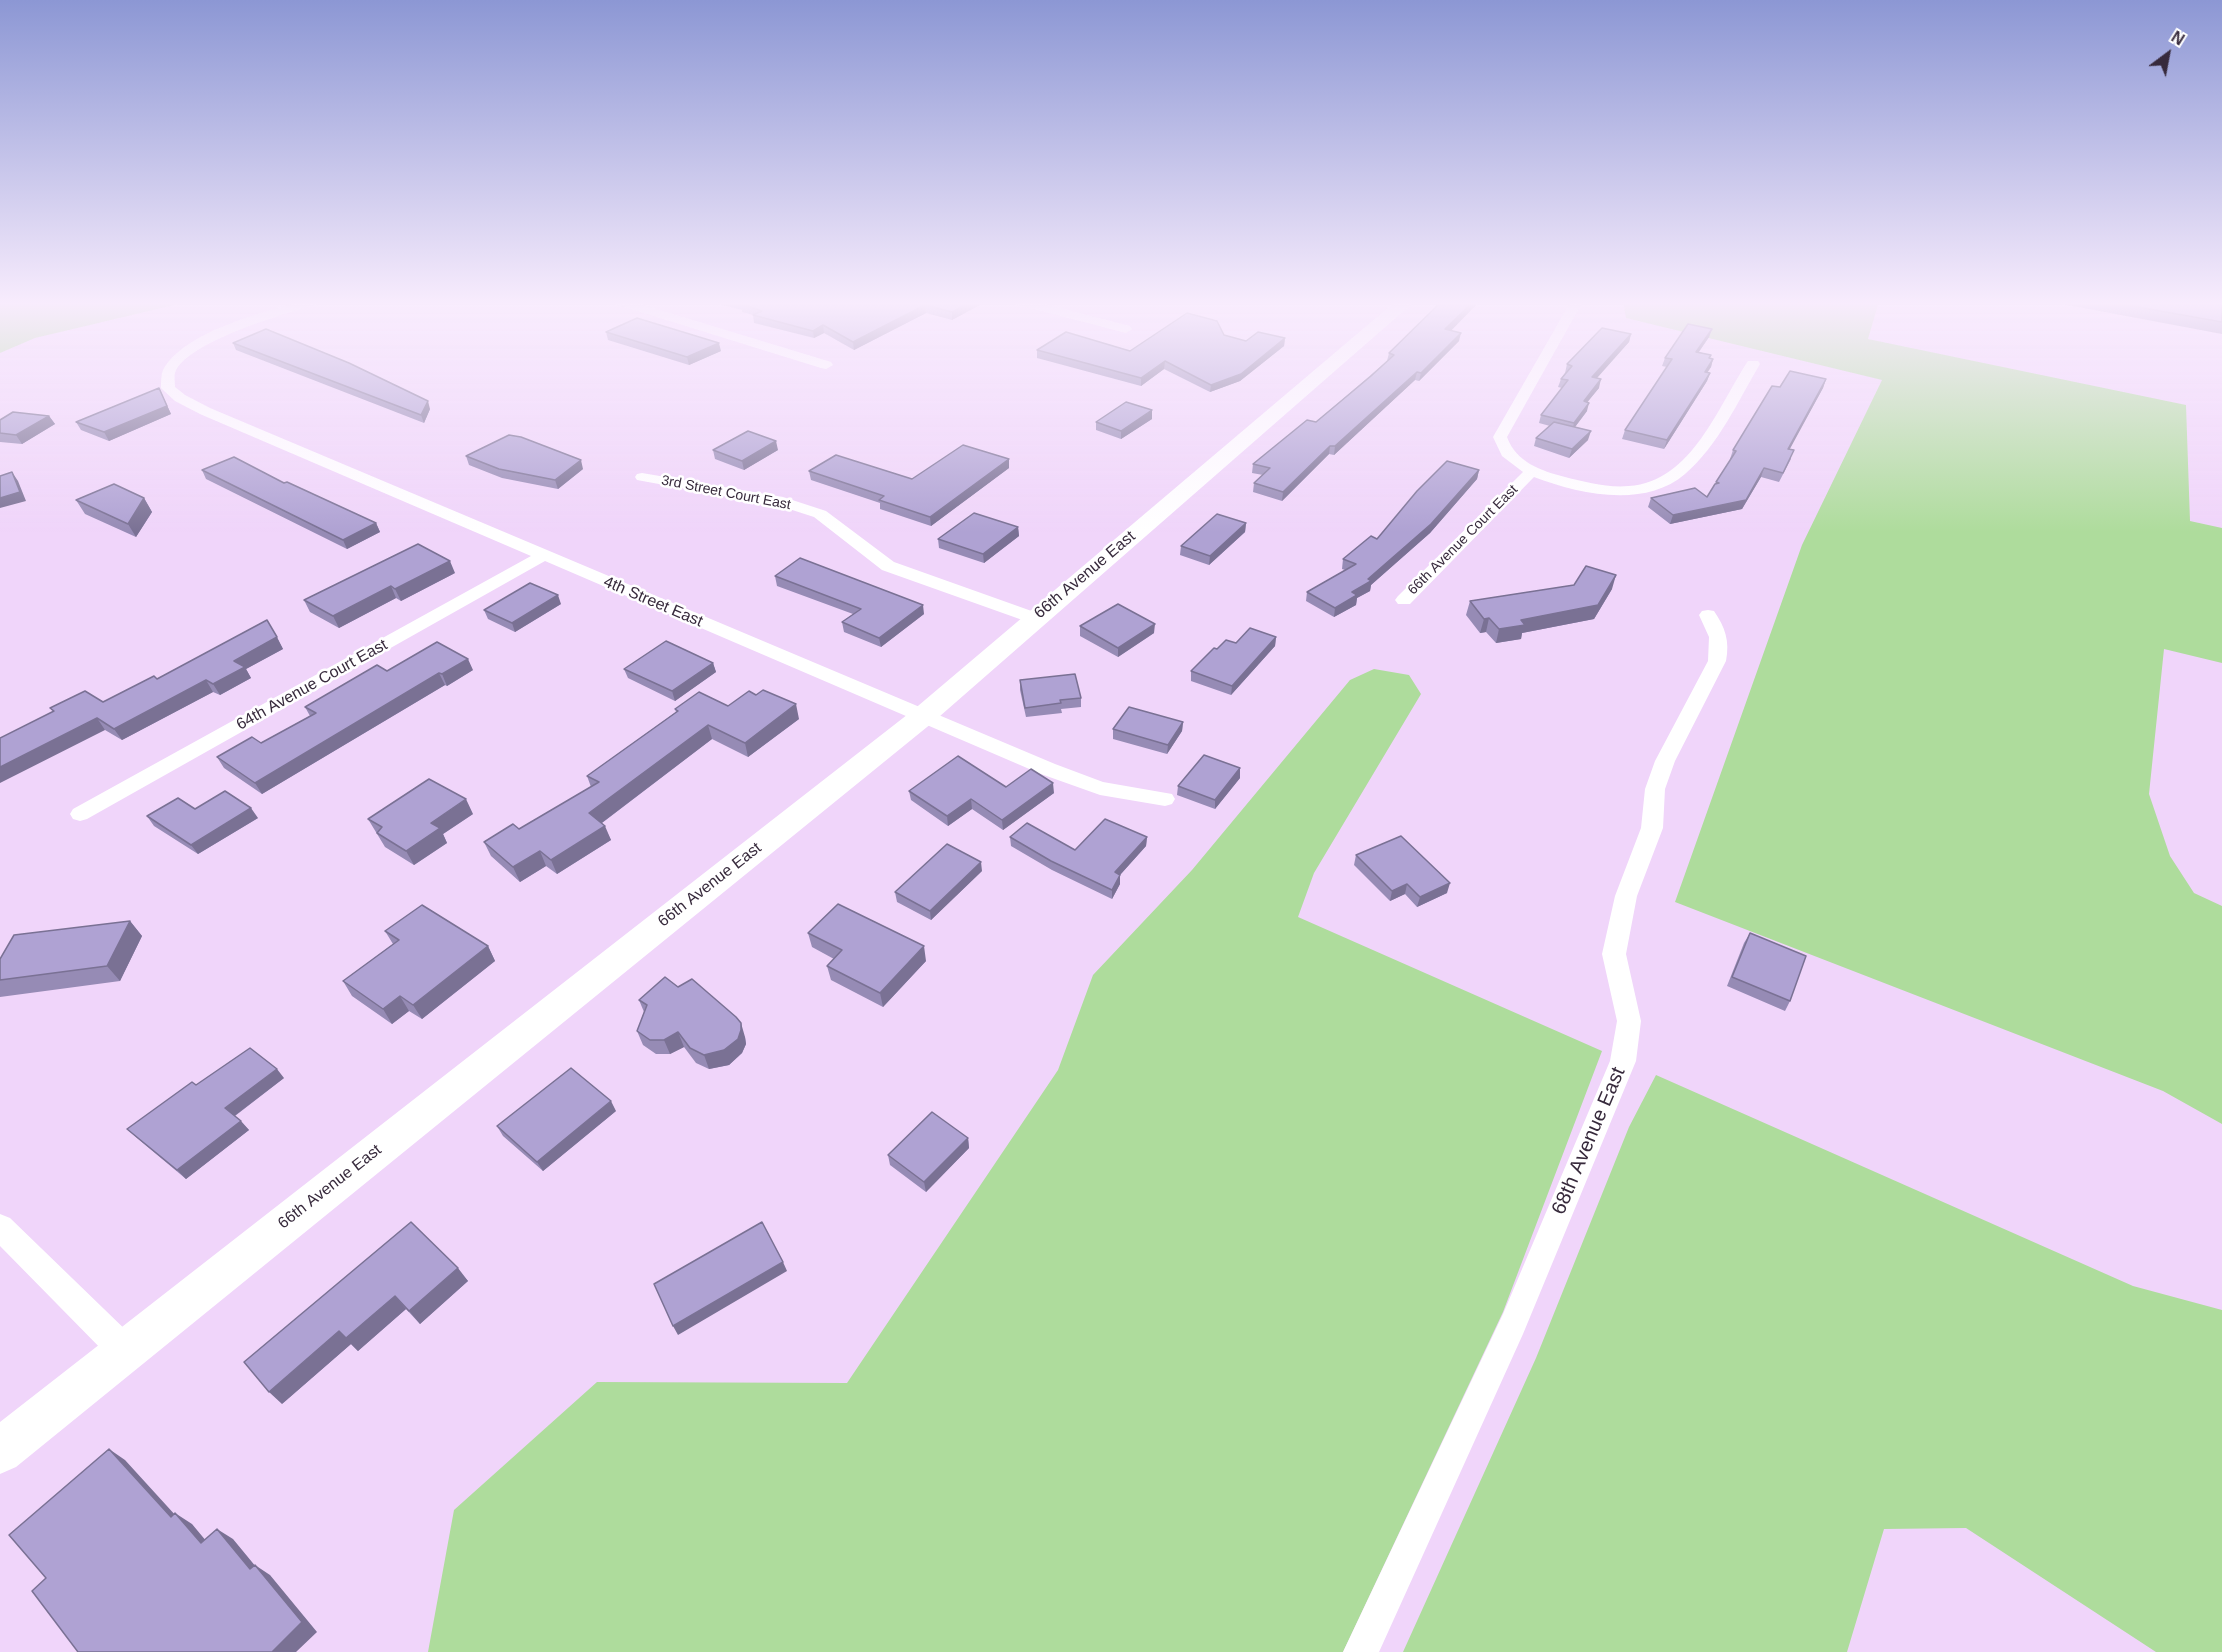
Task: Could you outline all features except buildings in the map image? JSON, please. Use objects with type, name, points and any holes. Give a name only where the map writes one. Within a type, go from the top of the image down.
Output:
[{"type":"street","name":"4th Street East","points":[[166,378],[168,388],[180,398],[206,411],[922,717],[1100,788],[1165,799]]},
{"type":"street","name":"66th Avenue East","points":[[0,1451],[922,717],[1034,618],[1316,378]]},
{"type":"street","name":"66th Avenue Court East","points":[[1404,600],[1531,472],[1509,456],[1502,446],[1500,437],[1533,378]]},
{"type":"street","points":[[1531,472],[1597,490],[1634,490],[1653,487],[1665,482],[1681,473],[1694,459],[1744,378]]},
{"type":"street","name":"3rd Street Court East","points":[[642,477],[783,502],[820,514],[888,566],[1034,618]]},
{"type":"street","name":"64th Avenue Court East","points":[[80,814],[544,555]]},
{"type":"street","name":"68th Avenue East","points":[[1361,1652],[1513,1324],[1623,1061],[1629,1021],[1614,954],[1626,896],[1652,828],[1656,789],[1665,761],[1717,661],[1721,644],[1714,622],[1708,615]]},
{"type":"street","points":[[0,1227],[124,1350]]},
{"type":"green space","points":[[1874,378],[2056,378],[2186,405],[2190,521],[2222,528],[2222,663],[2164,649],[2149,794],[2170,856],[2194,893],[2222,906],[2222,1124],[2163,1091],[1675,902],[1802,545],[1882,380]]},
{"type":"green space","points":[[1374,669],[1409,675],[1421,694],[1314,873],[1298,917],[1602,1051],[1503,1312],[1343,1652],[428,1652],[454,1510],[597,1382],[847,1383],[1058,1070],[1093,975],[1192,870],[1350,680]]},
{"type":"green space","points":[[1656,1075],[2133,1286],[2222,1310],[2222,1652],[2156,1652],[1966,1528],[1884,1529],[1847,1652],[1403,1652],[1536,1358],[1629,1127]]}]
